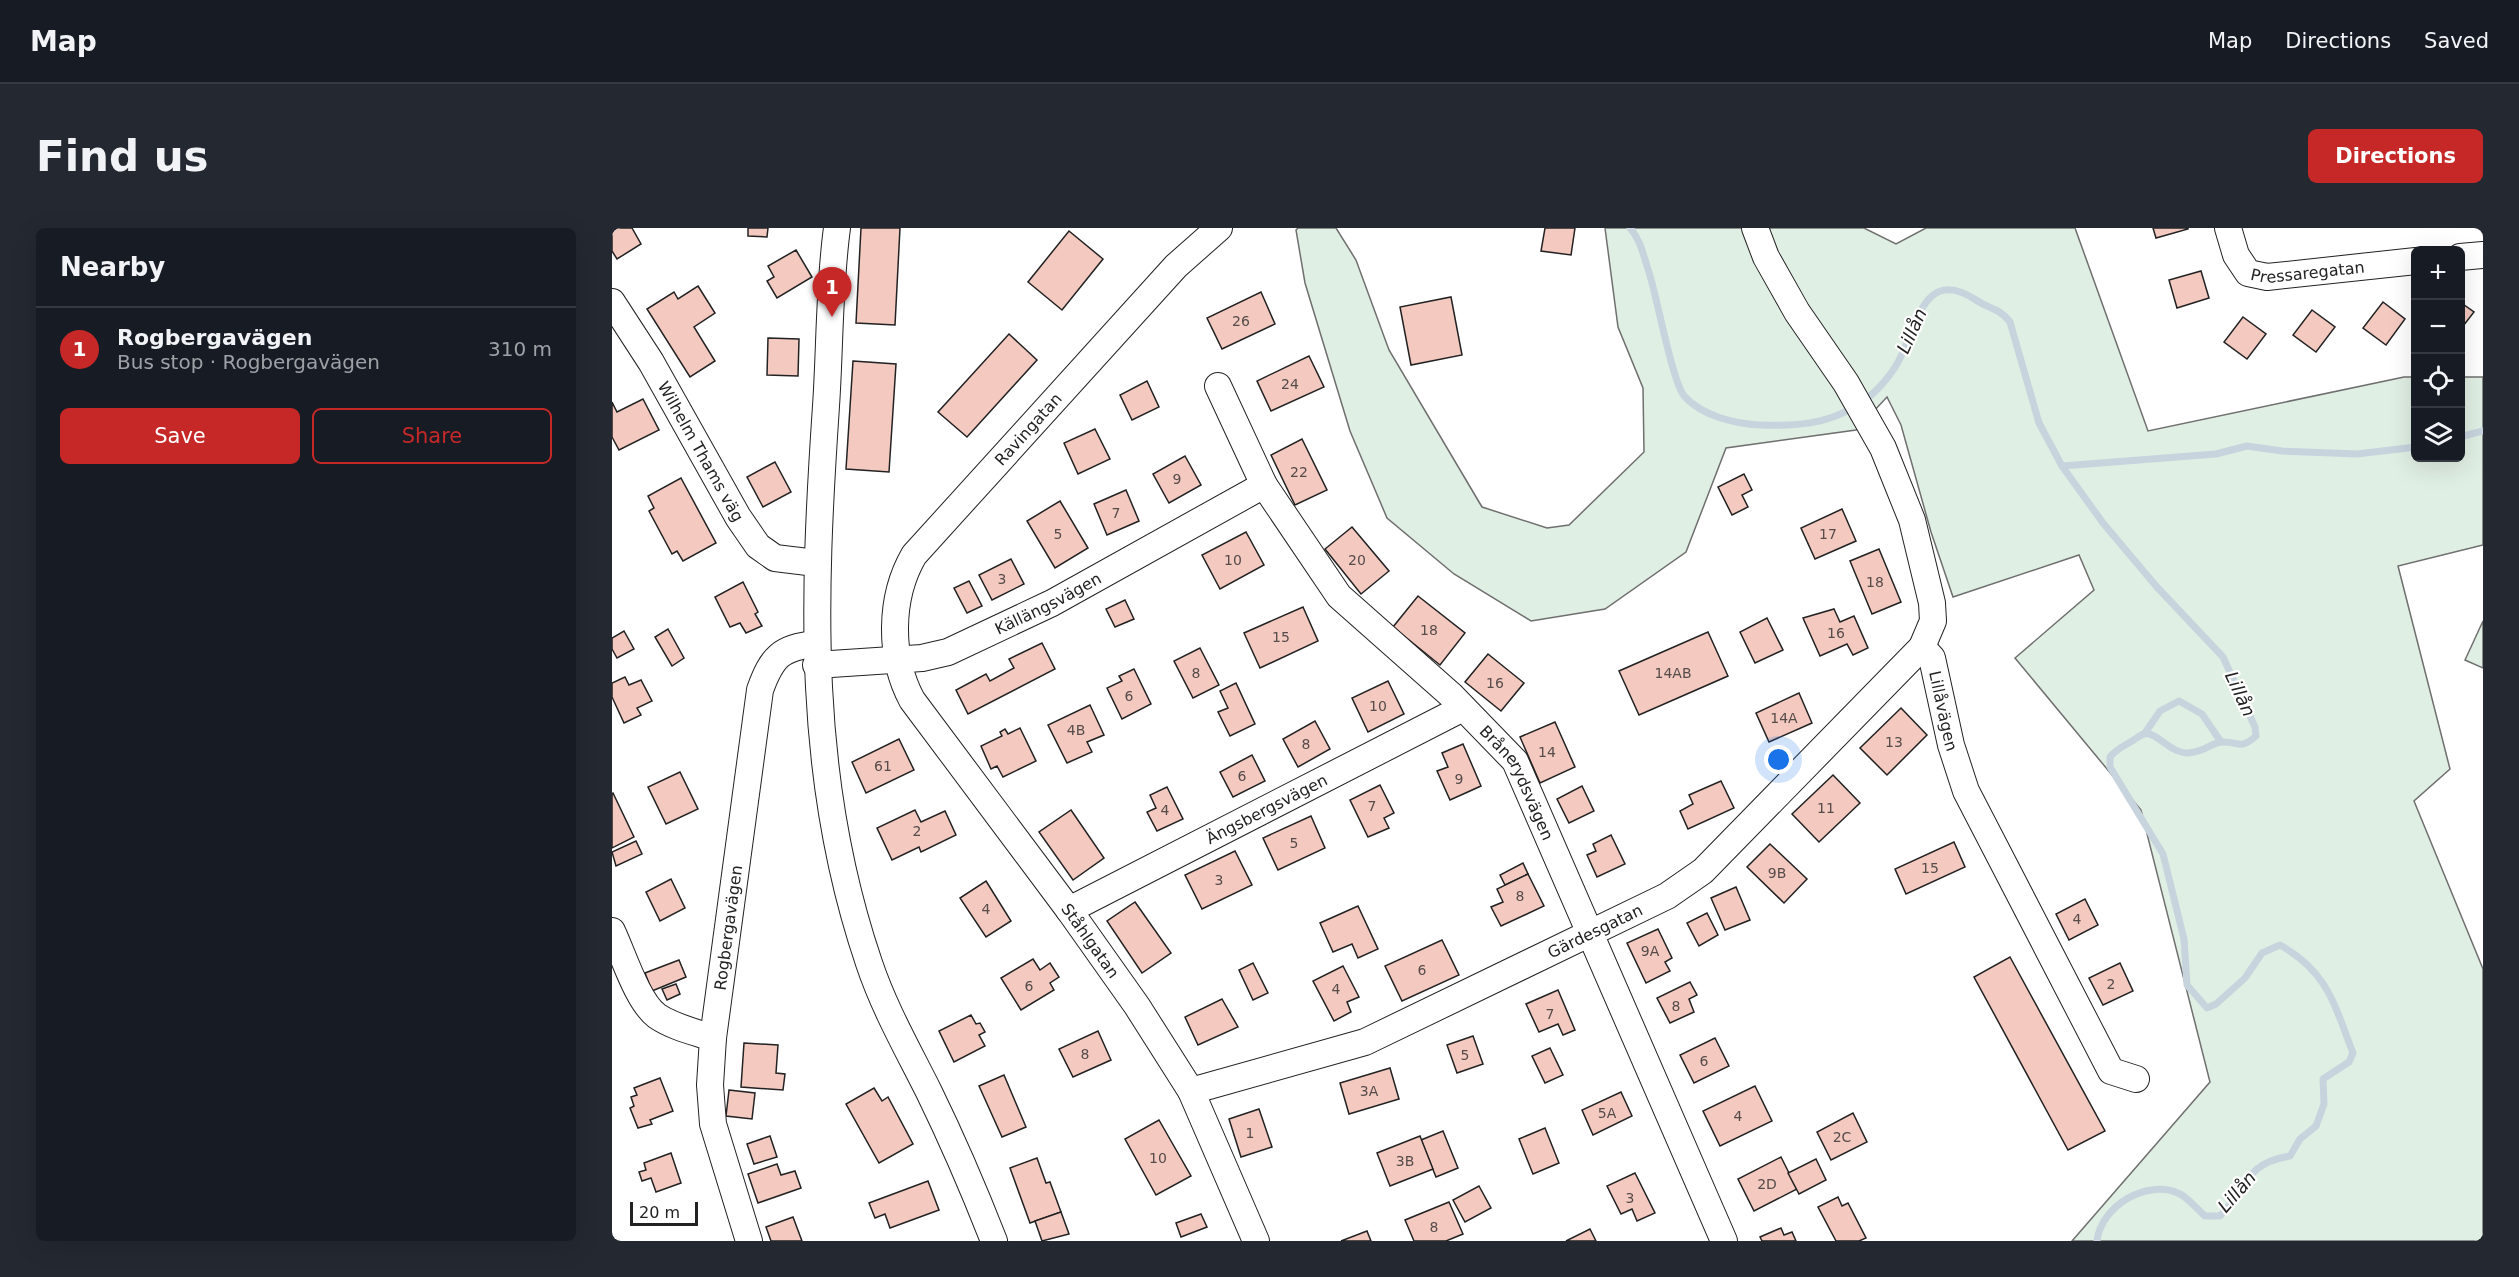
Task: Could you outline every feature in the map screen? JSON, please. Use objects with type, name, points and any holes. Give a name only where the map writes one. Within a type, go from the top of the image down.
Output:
[{"type":"street","points":[[837,228],[816,563],[816,654],[825,783],[852,910],[869,965],[893,1021],[966,1170],[994,1241]]},
{"type":"street","name":"Ravingatan","points":[[896,660],[899,593],[906,570],[914,555],[1176,266],[1219,228]]},
{"type":"street","points":[[1755,228],[1766,257],[1797,312],[1846,383],[1875,434],[1912,520],[1925,568],[1933,621],[1922,647]]},
{"type":"street","name":"Pressaregatan","points":[[2228,228],[2236,255],[2248,273],[2267,277],[2411,261]]},
{"type":"street","points":[[2465,257],[2483,255]]},
{"type":"street","name":"Wilhelm Thams väg","points":[[612,302],[651,362],[738,517],[758,546],[775,558],[816,563]]},
{"type":"street","name":"Brånerydsvägen","points":[[1218,386],[1264,485],[1339,596],[1463,708],[1515,761],[1721,1240]]},
{"type":"street","name":"Källängsvägen","points":[[816,654],[896,660],[922,658],[948,652],[1052,603],[1264,485]]},
{"type":"street","name":"Rogbergavägen","points":[[749,1241],[713,1124],[710,1085],[713,1038],[760,690],[767,668],[778,656],[794,646],[816,654]]},
{"type":"street","name":"Gärdesgatan","points":[[1191,1091],[1365,1042],[1667,896],[1703,871],[1922,647]]},
{"type":"street","name":"Lillåvägen","points":[[1922,647],[1932,658],[1951,745],[1966,790],[1990,842],[2111,1071],[2136,1078]]},
{"type":"street","name":"Ståhlgatan","points":[[896,660],[900,679],[912,700],[1137,1005],[1191,1091],[1256,1241]]},
{"type":"street","name":"Ängsbergsvägen","points":[[1069,910],[1463,708]]},
{"type":"street","points":[[612,931],[643,999],[656,1015],[681,1028],[713,1038]]},
{"type":"green space","points":[[1298,228],[1336,228],[1356,260],[1389,350],[1482,507],[1547,528],[1569,525],[1644,452],[1643,388],[1618,327],[1605,228],[1864,228],[1896,244],[1926,228],[2075,228],[2148,431],[2411,377],[2411,462],[2465,462],[2465,377],[2483,377],[2483,545],[2398,566],[2450,769],[2414,801],[2483,969],[2483,1241],[2072,1241],[2210,1082],[2141,810],[2015,658],[2094,590],[2079,555],[1953,597],[1931,532],[1901,425],[1887,397],[1856,430],[1726,448],[1686,552],[1605,609],[1531,621],[1454,574],[1387,518],[1350,431],[1305,283],[1296,230]]},
{"type":"green space","points":[[2483,621],[2483,668],[2465,660]]},
{"type":"building","points":[[612,228],[632,228],[641,244],[617,259],[612,251]]},
{"type":"building","points":[[748,228],[768,228],[767,237],[748,236]]},
{"type":"building","points":[[861,228],[900,228],[895,325],[856,323]]},
{"type":"building","points":[[1545,228],[1575,228],[1571,255],[1541,251]]},
{"type":"building","points":[[2153,228],[2188,228],[2188,229],[2156,238]]},
{"type":"building","points":[[1069,231],[1103,259],[1062,310],[1028,282]]},
{"type":"building","points":[[796,250],[812,277],[777,298],[767,281],[774,277],[768,266]]},
{"type":"building","points":[[2201,271],[2209,298],[2177,308],[2169,280]]},
{"type":"building","points":[[698,286],[715,313],[694,327],[715,361],[690,377],[647,309],[674,292],[678,299]]},
{"type":"building","points":[[1261,292],[1275,324],[1222,349],[1207,318]]},
{"type":"building","points":[[1451,297],[1462,355],[1411,365],[1400,307]]},
{"type":"building","points":[[2383,302],[2405,319],[2386,345],[2363,328]]},
{"type":"building","points":[[2465,306],[2474,312],[2465,324]]},
{"type":"building","points":[[2312,310],[2335,327],[2316,352],[2293,335]]},
{"type":"building","points":[[2243,317],[2266,334],[2247,359],[2224,342]]},
{"type":"building","points":[[1009,334],[1037,360],[967,437],[938,412]]},
{"type":"building","points":[[768,338],[799,339],[798,376],[767,375]]},
{"type":"building","points":[[1309,356],[1324,387],[1271,411],[1257,381]]},
{"type":"building","points":[[853,361],[896,364],[889,472],[846,469]]},
{"type":"building","points":[[1147,381],[1159,407],[1132,420],[1120,395]]},
{"type":"building","points":[[643,399],[659,430],[619,450],[612,437],[612,402],[617,412]]},
{"type":"building","points":[[1095,429],[1110,459],[1078,474],[1064,443]]},
{"type":"building","points":[[1302,439],[1327,490],[1295,505],[1271,455]]},
{"type":"building","points":[[1185,456],[1201,485],[1169,503],[1153,474]]},
{"type":"building","points":[[775,462],[791,492],[763,507],[747,477]]},
{"type":"building","points":[[1744,474],[1752,490],[1742,495],[1748,507],[1732,515],[1718,487]]},
{"type":"building","points":[[681,478],[716,543],[683,561],[677,551],[672,554],[649,511],[654,508],[648,496]]},
{"type":"building","points":[[1126,490],[1139,521],[1107,535],[1094,504]]},
{"type":"building","points":[[1060,501],[1088,548],[1055,568],[1027,521]]},
{"type":"building","points":[[1842,509],[1856,541],[1815,559],[1801,528]]},
{"type":"building","points":[[1352,527],[1389,571],[1361,594],[1325,549]]},
{"type":"building","points":[[1246,532],[1264,565],[1220,589],[1202,555]]},
{"type":"building","points":[[1879,549],[1901,602],[1872,614],[1850,561]]},
{"type":"building","points":[[1011,559],[1024,584],[992,600],[979,575]]},
{"type":"building","points":[[969,581],[982,606],[967,613],[954,588]]},
{"type":"building","points":[[743,582],[758,612],[755,614],[762,626],[746,633],[740,623],[730,627],[715,597]]},
{"type":"building","points":[[1418,596],[1465,633],[1440,665],[1393,627]]},
{"type":"building","points":[[1125,600],[1134,619],[1115,627],[1106,609]]},
{"type":"building","points":[[1303,607],[1318,641],[1260,668],[1244,633]]},
{"type":"building","points":[[1834,609],[1840,622],[1854,616],[1868,648],[1853,655],[1847,644],[1820,656],[1803,618]]},
{"type":"building","points":[[1767,618],[1783,650],[1755,663],[1740,632]]},
{"type":"building","points":[[668,629],[684,658],[672,666],[655,637]]},
{"type":"building","points":[[624,631],[634,649],[617,658],[612,649],[612,638]]},
{"type":"building","points":[[1708,632],[1728,676],[1639,715],[1619,671]]},
{"type":"building","points":[[1042,643],[1055,669],[968,714],[956,690],[986,674],[990,681],[1014,668],[1009,659]]},
{"type":"building","points":[[1200,648],[1219,685],[1193,698],[1174,661]]},
{"type":"building","points":[[1488,654],[1524,683],[1501,711],[1465,682]]},
{"type":"building","points":[[1134,669],[1151,704],[1122,719],[1107,688],[1122,681],[1119,676]]},
{"type":"building","points":[[625,677],[629,685],[641,680],[652,701],[637,708],[641,715],[624,723],[612,697],[612,683]]},
{"type":"building","points":[[1388,681],[1404,714],[1368,732],[1352,698]]},
{"type":"building","points":[[1236,683],[1255,724],[1230,736],[1218,712],[1228,708],[1220,691]]},
{"type":"building","points":[[1799,693],[1812,723],[1769,742],[1756,713]]},
{"type":"building","points":[[1090,705],[1104,735],[1087,742],[1092,752],[1067,763],[1048,725]]},
{"type":"building","points":[[1901,708],[1927,735],[1887,775],[1860,748]]},
{"type":"building","points":[[1315,721],[1330,749],[1298,767],[1283,739]]},
{"type":"building","points":[[1555,722],[1575,767],[1540,783],[1520,737]]},
{"type":"building","points":[[1020,728],[1036,761],[1003,777],[997,766],[991,769],[981,746],[1002,736],[1000,732],[1005,729],[1008,734]]},
{"type":"building","points":[[899,739],[914,770],[866,793],[852,762]]},
{"type":"building","points":[[1463,744],[1481,786],[1450,800],[1437,771],[1448,767],[1442,753]]},
{"type":"building","points":[[1252,755],[1265,781],[1233,797],[1220,772]]},
{"type":"building","points":[[680,772],[698,809],[666,824],[648,787]]},
{"type":"building","points":[[1833,775],[1860,803],[1819,842],[1792,814]]},
{"type":"building","points":[[1721,781],[1734,808],[1688,829],[1680,811],[1693,804],[1689,795]]},
{"type":"building","points":[[1380,785],[1394,813],[1384,818],[1389,828],[1368,837],[1350,800]]},
{"type":"building","points":[[1582,786],[1594,811],[1569,823],[1557,799]]},
{"type":"building","points":[[1167,787],[1183,819],[1157,831],[1147,812],[1156,808],[1150,795]]},
{"type":"building","points":[[612,794],[634,837],[612,848]]},
{"type":"building","points":[[915,810],[921,822],[945,811],[956,835],[921,852],[919,847],[892,860],[877,828]]},
{"type":"building","points":[[1071,810],[1104,858],[1073,880],[1039,832]]},
{"type":"building","points":[[1311,816],[1325,848],[1278,870],[1263,838]]},
{"type":"building","points":[[1611,835],[1625,864],[1597,877],[1587,855],[1596,851],[1593,844]]},
{"type":"building","points":[[636,841],[642,854],[616,866],[612,852]]},
{"type":"building","points":[[1954,842],[1965,867],[1906,894],[1895,869]]},
{"type":"building","points":[[1770,844],[1807,879],[1784,903],[1747,867]]},
{"type":"building","points":[[1235,851],[1252,885],[1202,909],[1185,875]]},
{"type":"building","points":[[1523,863],[1528,874],[1505,885],[1500,875]]},
{"type":"building","points":[[1528,874],[1544,906],[1501,926],[1491,907],[1503,902],[1497,889]]},
{"type":"building","points":[[671,879],[685,908],[660,921],[646,892]]},
{"type":"building","points":[[986,881],[1011,921],[986,937],[960,898]]},
{"type":"building","points":[[1736,887],[1750,920],[1725,930],[1711,898]]},
{"type":"building","points":[[2085,899],[2098,925],[2069,940],[2056,914]]},
{"type":"building","points":[[1135,902],[1171,953],[1142,973],[1107,921]]},
{"type":"building","points":[[1358,906],[1378,949],[1358,958],[1352,944],[1333,952],[1320,923]]},
{"type":"building","points":[[1707,913],[1718,935],[1699,946],[1687,923]]},
{"type":"building","points":[[1658,929],[1672,958],[1665,962],[1670,971],[1646,983],[1627,943]]},
{"type":"building","points":[[1442,940],[1459,975],[1402,1001],[1385,966]]},
{"type":"building","points":[[2010,957],[2105,1131],[2068,1150],[1974,977]]},
{"type":"building","points":[[1033,959],[1040,970],[1050,963],[1059,977],[1050,983],[1054,990],[1021,1010],[1001,978]]},
{"type":"building","points":[[679,960],[686,977],[652,991],[645,973]]},
{"type":"building","points":[[1253,963],[1268,993],[1253,1000],[1239,970]]},
{"type":"building","points":[[2120,963],[2133,991],[2103,1005],[2089,978]]},
{"type":"building","points":[[1343,966],[1359,997],[1347,1002],[1351,1012],[1334,1021],[1313,981]]},
{"type":"building","points":[[1690,982],[1697,995],[1689,999],[1694,1012],[1670,1023],[1657,998]]},
{"type":"building","points":[[676,984],[680,994],[667,1000],[662,989]]},
{"type":"building","points":[[1558,990],[1575,1030],[1563,1035],[1558,1024],[1539,1032],[1526,1004]]},
{"type":"building","points":[[1222,999],[1238,1027],[1198,1045],[1185,1017]]},
{"type":"building","points":[[971,1015],[976,1024],[980,1023],[985,1032],[979,1035],[985,1046],[954,1062],[939,1031]]},
{"type":"building","points":[[1098,1031],[1111,1060],[1073,1077],[1059,1049]]},
{"type":"building","points":[[1473,1036],[1483,1064],[1457,1073],[1447,1045]]},
{"type":"building","points":[[1715,1038],[1729,1066],[1694,1083],[1680,1055]]},
{"type":"building","points":[[744,1043],[778,1045],[776,1073],[785,1074],[783,1090],[741,1087]]},
{"type":"building","points":[[1550,1048],[1563,1075],[1545,1083],[1532,1056]]},
{"type":"building","points":[[1390,1068],[1399,1099],[1349,1114],[1340,1083]]},
{"type":"building","points":[[1004,1075],[1026,1127],[1002,1137],[979,1086]]},
{"type":"building","points":[[660,1078],[673,1111],[650,1120],[652,1124],[638,1128],[630,1108],[634,1106],[631,1097],[637,1095],[634,1088]]},
{"type":"building","points":[[1755,1086],[1772,1121],[1720,1146],[1703,1111]]},
{"type":"building","points":[[874,1088],[882,1101],[888,1097],[913,1144],[879,1163],[846,1104]]},
{"type":"building","points":[[729,1090],[755,1093],[752,1119],[726,1116]]},
{"type":"building","points":[[1621,1092],[1632,1116],[1593,1135],[1582,1110]]},
{"type":"building","points":[[1259,1109],[1272,1147],[1241,1157],[1229,1119]]},
{"type":"building","points":[[1853,1113],[1867,1142],[1831,1160],[1817,1132]]},
{"type":"building","points":[[1159,1120],[1191,1176],[1156,1195],[1125,1139]]},
{"type":"building","points":[[1545,1128],[1559,1163],[1533,1174],[1519,1139]]},
{"type":"building","points":[[1443,1131],[1458,1168],[1436,1177],[1421,1140]]},
{"type":"building","points":[[770,1136],[777,1157],[754,1164],[747,1144]]},
{"type":"building","points":[[1420,1136],[1433,1169],[1390,1186],[1377,1153]]},
{"type":"building","points":[[671,1153],[681,1183],[656,1192],[651,1178],[642,1181],[639,1172],[646,1170],[644,1163]]},
{"type":"building","points":[[1781,1157],[1797,1189],[1754,1211],[1738,1179]]},
{"type":"building","points":[[1037,1158],[1046,1183],[1050,1182],[1061,1212],[1030,1223],[1010,1168]]},
{"type":"building","points":[[1816,1159],[1826,1180],[1799,1194],[1788,1173]]},
{"type":"building","points":[[777,1164],[781,1175],[795,1171],[801,1188],[758,1203],[748,1174]]},
{"type":"building","points":[[1635,1173],[1655,1213],[1637,1221],[1632,1209],[1621,1214],[1607,1186]]},
{"type":"building","points":[[928,1181],[939,1210],[890,1228],[885,1214],[875,1218],[869,1203]]},
{"type":"building","points":[[1479,1186],[1491,1208],[1465,1222],[1453,1200]]},
{"type":"building","points":[[1838,1197],[1842,1206],[1848,1203],[1866,1238],[1859,1241],[1836,1241],[1818,1207]]},
{"type":"building","points":[[1449,1202],[1463,1234],[1446,1241],[1414,1241],[1405,1220]]},
{"type":"building","points":[[1061,1212],[1069,1234],[1042,1241],[1035,1221]]},
{"type":"building","points":[[1201,1214],[1207,1227],[1181,1237],[1176,1223]]},
{"type":"building","points":[[793,1217],[802,1241],[771,1241],[766,1227]]},
{"type":"building","points":[[1781,1228],[1784,1235],[1792,1232],[1796,1241],[1762,1241],[1760,1237]]},
{"type":"building","points":[[1590,1229],[1596,1241],[1566,1241]]},
{"type":"building","points":[[1367,1231],[1371,1241],[1341,1241]]},
{"type":"waterway","name":"Lillån","points":[[1630,228],[1639,242],[1652,281],[1675,375],[1680,389],[1692,404],[1730,421],[1773,425],[1820,421],[1854,407]]},
{"type":"waterway","name":"Lillån","points":[[1863,401],[1894,369],[1917,319],[1933,295],[1944,290],[1958,291],[1998,311],[2010,322],[2039,423],[2062,466],[2103,523],[2156,586],[2223,657],[2255,727],[2256,736],[2246,743],[2218,742],[2200,751],[2188,753],[2175,749],[2153,735],[2144,734],[2117,750],[2110,757],[2110,767],[2163,854],[2184,939],[2187,985],[2207,1008],[2216,1004],[2245,978],[2262,953],[2280,945],[2296,955],[2319,978],[2334,1004],[2353,1053],[2349,1062],[2323,1079],[2324,1104],[2316,1126],[2300,1139],[2290,1156],[2275,1159],[2255,1171],[2220,1216],[2205,1216],[2180,1194],[2167,1190],[2154,1190],[2128,1198],[2116,1207],[2100,1228],[2097,1241]]},
{"type":"waterway","points":[[2465,436],[2483,431]]},
{"type":"waterway","points":[[2062,466],[2216,454],[2247,446],[2282,451],[2357,454],[2411,448]]},
{"type":"waterway","points":[[2145,733],[2160,711],[2179,701],[2202,714],[2221,742]]},
{"type":"place","name":"Rogbergavägen","points":[[832,317]]}]
